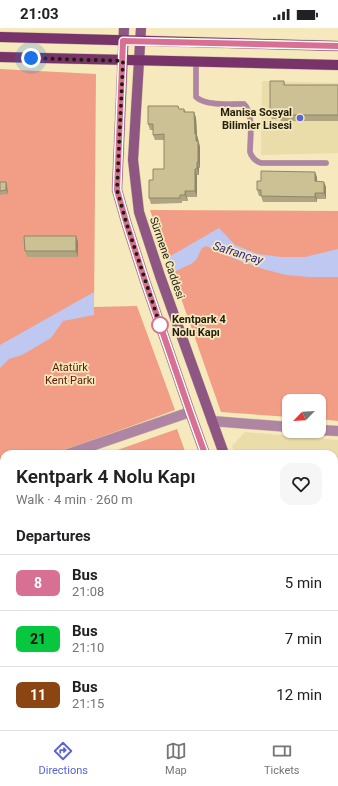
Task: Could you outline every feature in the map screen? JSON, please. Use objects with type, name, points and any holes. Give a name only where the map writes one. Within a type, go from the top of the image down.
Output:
[{"type":"main road","points":[[124,28],[117,190],[145,281],[204,450]]},
{"type":"main road","name":"Sürmene Caddesi","points":[[141,28],[132,160],[139,212],[160,276],[223,450]]},
{"type":"main road","points":[[0,37],[338,46]]},
{"type":"main road","points":[[0,57],[338,65]]},
{"type":"main road","points":[[145,281],[160,276]]},
{"type":"main road","points":[[197,431],[213,423]]},
{"type":"street","points":[[80,450],[190,412]]},
{"type":"street","points":[[213,423],[282,427]]},
{"type":"street","points":[[326,430],[338,431]]},
{"type":"lane","points":[[196,62],[196,97],[200,101],[207,103],[244,104],[247,107],[250,113],[250,152],[256,161],[261,163],[326,163]]},
{"type":"shaded area","name":"Manisa Sosyal Bilimler Lisesi","points":[[262,81],[338,83],[338,153],[261,155]]},
{"type":"shaded area","points":[[245,432],[282,435],[282,438],[338,440],[338,450],[234,450],[232,446]]},
{"type":"green space","name":"Atatürk Kent Parkı","points":[[0,69],[96,74],[94,307],[137,306],[175,410],[66,450],[0,450]]},
{"type":"green space","points":[[150,210],[338,211],[338,421],[326,420],[326,394],[282,394],[282,416],[221,412]]},
{"type":"green space","points":[[177,429],[185,450],[117,450]]},
{"type":"water","name":"Safrançay","points":[[219,228],[235,245],[258,254],[281,257],[305,257],[338,249],[338,277],[286,275],[240,261],[206,246],[202,248],[196,260],[191,264],[172,273],[167,258]]},
{"type":"water","points":[[94,292],[94,315],[63,321],[51,338],[22,355],[9,359],[0,368],[0,345]]},
{"type":"building","points":[[270,81],[284,81],[284,85],[338,85],[338,115],[279,115],[279,113],[270,113]]},
{"type":"building","points":[[148,106],[178,106],[179,109],[184,109],[184,112],[194,112],[195,134],[196,141],[198,141],[198,162],[197,169],[195,169],[195,191],[185,191],[185,195],[180,195],[180,198],[149,198],[149,180],[153,180],[153,169],[164,169],[164,134],[153,135],[153,124],[148,124]]},
{"type":"building","points":[[261,171],[315,172],[315,181],[324,182],[324,193],[315,193],[315,197],[261,196],[261,190],[257,190],[257,181],[261,181]]},
{"type":"building","points":[[0,182],[6,182],[6,190],[0,191]]},
{"type":"building","points":[[24,236],[76,236],[76,251],[25,251]]},
{"type":"bus line","name":"8","points":[[204,450],[145,281],[117,190],[123,41],[140,40],[338,46]]},
{"type":"place","name":"Manisa Sosyal Bilimler Lisesi","points":[[300,118]]},
{"type":"place","name":"Kentpark 4 Nolu Kapı","points":[[160,325]]},
{"type":"route","points":[[31,58],[123,61],[117,190],[160,325]]}]
